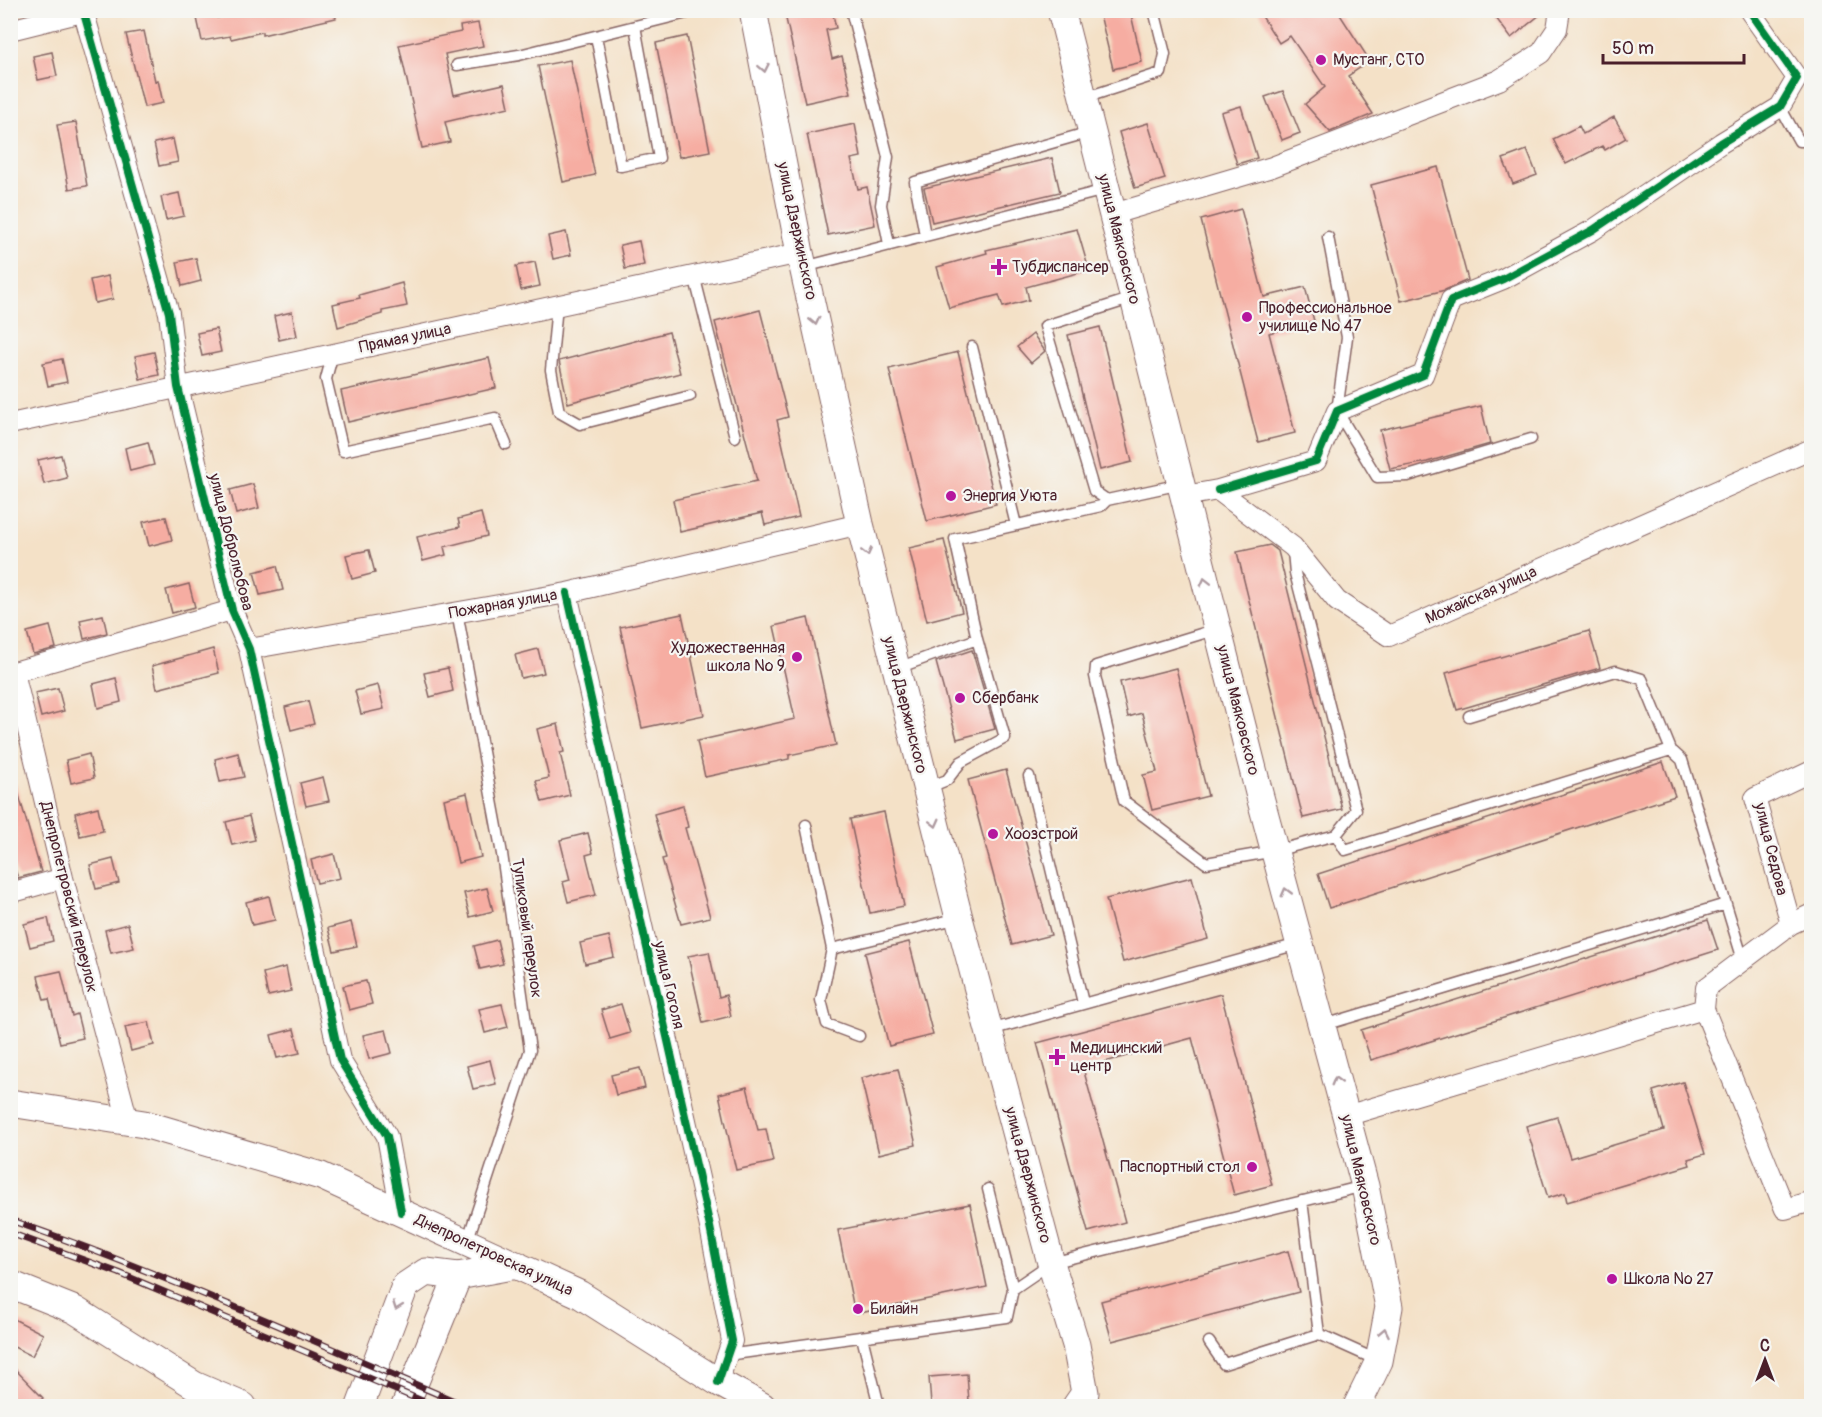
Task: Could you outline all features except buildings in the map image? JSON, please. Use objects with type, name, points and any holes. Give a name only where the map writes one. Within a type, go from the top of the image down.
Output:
[{"type":"main road","name":"улица Дзержинского","points":[[753,10],[802,260],[860,524],[959,918],[1051,1263],[1076,1345],[1084,1402]]},
{"type":"main road","name":"улица Маяковского","points":[[1061,10],[1217,629],[1365,1186],[1389,1307],[1378,1361],[1357,1407]]},
{"type":"main road","name":"Днепропетровская улица","points":[[10,1103],[128,1121],[321,1176],[579,1294],[718,1382],[762,1407]]},
{"type":"main road","points":[[360,1407],[405,1286],[426,1272],[458,1276],[517,1265]]},
{"type":"main road","points":[[405,1407],[458,1276]]},
{"type":"main road","points":[[10,1284],[75,1310],[194,1385],[243,1407]]},
{"type":"main road","points":[[194,1385],[210,1407]]},
{"type":"street","points":[[1110,202],[1272,167],[1498,80],[1540,53],[1557,29],[1560,10]]},
{"type":"street","points":[[1183,490],[1218,490],[1316,461],[1337,411],[1423,375],[1451,300],[1503,279],[1593,230],[1721,143],[1780,108],[1797,78],[1749,10]]},
{"type":"street","points":[[10,30],[86,11]]},
{"type":"street","name":"улица Добролюбова","points":[[86,11],[169,313],[178,387],[232,610],[249,649],[340,1060],[387,1136],[401,1212]]},
{"type":"street","name":"Прямая улица","points":[[10,424],[694,275],[802,260]]},
{"type":"street","name":"Можайская улица","points":[[1218,490],[1293,547],[1337,601],[1389,636],[1812,449]]},
{"type":"street","name":"Пожарная улица","points":[[249,649],[567,593],[860,524]]},
{"type":"street","name":"улица Гоголя","points":[[567,593],[710,1227],[732,1341],[718,1382]]},
{"type":"street","points":[[12,672],[232,610]]},
{"type":"street","name":"Днепропетровский переулок","points":[[12,672],[63,878],[128,1121]]},
{"type":"street","name":"улица Седова","points":[[1791,924],[1755,798],[1812,771]]},
{"type":"street","points":[[10,893],[63,878]]},
{"type":"street","points":[[1812,914],[1791,924],[1706,988],[1704,1009],[1785,1209],[1812,1201]]},
{"type":"street","points":[[1346,1116],[1704,1009]]},
{"type":"lane","points":[[457,65],[519,55],[699,10]]},
{"type":"lane","points":[[851,10],[888,157],[881,205],[889,244]]},
{"type":"lane","points":[[1083,98],[1161,73],[1165,54],[1154,10]]},
{"type":"lane","points":[[596,36],[621,166],[659,158],[635,26]]},
{"type":"lane","points":[[1780,108],[1799,141],[1812,141]]},
{"type":"lane","points":[[925,236],[915,182],[1092,132]]},
{"type":"lane","points":[[802,260],[1110,202]]},
{"type":"lane","points":[[1328,237],[1347,337],[1337,411],[1377,477],[1408,476],[1531,440]]},
{"type":"lane","points":[[694,275],[735,437]]},
{"type":"lane","points":[[1107,500],[1094,491],[1045,326],[1134,298]]},
{"type":"lane","points":[[557,305],[550,370],[559,412],[580,424],[690,396]]},
{"type":"lane","points":[[972,347],[1016,525]]},
{"type":"lane","points":[[333,353],[326,379],[343,451],[495,418],[506,444]]},
{"type":"lane","points":[[926,789],[947,780],[961,762],[1005,738],[977,639],[955,539],[1101,506],[1107,500],[1183,490]]},
{"type":"lane","points":[[1217,629],[1096,666],[1095,676],[1124,801],[1206,863],[1275,851],[1336,835],[1356,810],[1294,573],[1293,547]]},
{"type":"lane","name":"Тупиковый переулок","points":[[457,612],[502,854],[530,1050],[467,1242]]},
{"type":"lane","points":[[895,669],[977,639]]},
{"type":"lane","points":[[1469,716],[1616,671],[1642,679],[1671,750],[1682,759],[1743,960]]},
{"type":"lane","points":[[1336,835],[1345,850],[1671,750]]},
{"type":"lane","points":[[1029,776],[1083,1003]]},
{"type":"lane","points":[[806,825],[832,948],[821,999],[827,1024],[859,1036]]},
{"type":"lane","points":[[1322,1026],[1726,904]]},
{"type":"lane","points":[[832,948],[959,918]]},
{"type":"lane","points":[[990,1030],[1299,944]]},
{"type":"lane","points":[[1013,1289],[1051,1263],[1365,1186]]},
{"type":"lane","points":[[727,1355],[1007,1317],[1013,1289],[988,1190]]},
{"type":"lane","points":[[1302,1201],[1319,1334]]},
{"type":"lane","points":[[1209,1342],[1224,1364],[1319,1334],[1378,1361]]},
{"type":"lane","points":[[862,1337],[879,1407]]},
{"type":"railway","points":[[10,1220],[183,1286],[466,1406]]},
{"type":"railway","points":[[10,1233],[119,1273],[434,1406]]},
{"type":"cycle path","points":[[83,10],[169,313],[178,387],[232,610],[249,649],[340,1060],[387,1136],[401,1212]]},
{"type":"cycle path","points":[[1218,490],[1316,461],[1337,411],[1423,375],[1451,300],[1503,279],[1593,230],[1721,143],[1780,107],[1797,78],[1749,10]]},
{"type":"cycle path","points":[[567,593],[710,1227],[732,1341],[718,1382]]},
{"type":"place","name":"Мустанг, СТО","points":[[1321,60]]},
{"type":"place","name":"Тубдиспансер","points":[[999,267]]},
{"type":"place","name":"Профессиональное училище № 47","points":[[1247,317]]},
{"type":"place","name":"Энергия Уюта","points":[[951,496]]},
{"type":"place","name":"Художественная школа № 9","points":[[797,657]]},
{"type":"place","name":"Сбербанк","points":[[960,698]]},
{"type":"place","name":"Хоозстрой","points":[[993,834]]},
{"type":"place","name":"Медицинский центр","points":[[1057,1057]]},
{"type":"place","name":"Паспортный стол","points":[[1252,1167]]},
{"type":"place","name":"Школа № 27","points":[[1612,1279]]},
{"type":"place","name":"Билайн","points":[[858,1309]]}]
